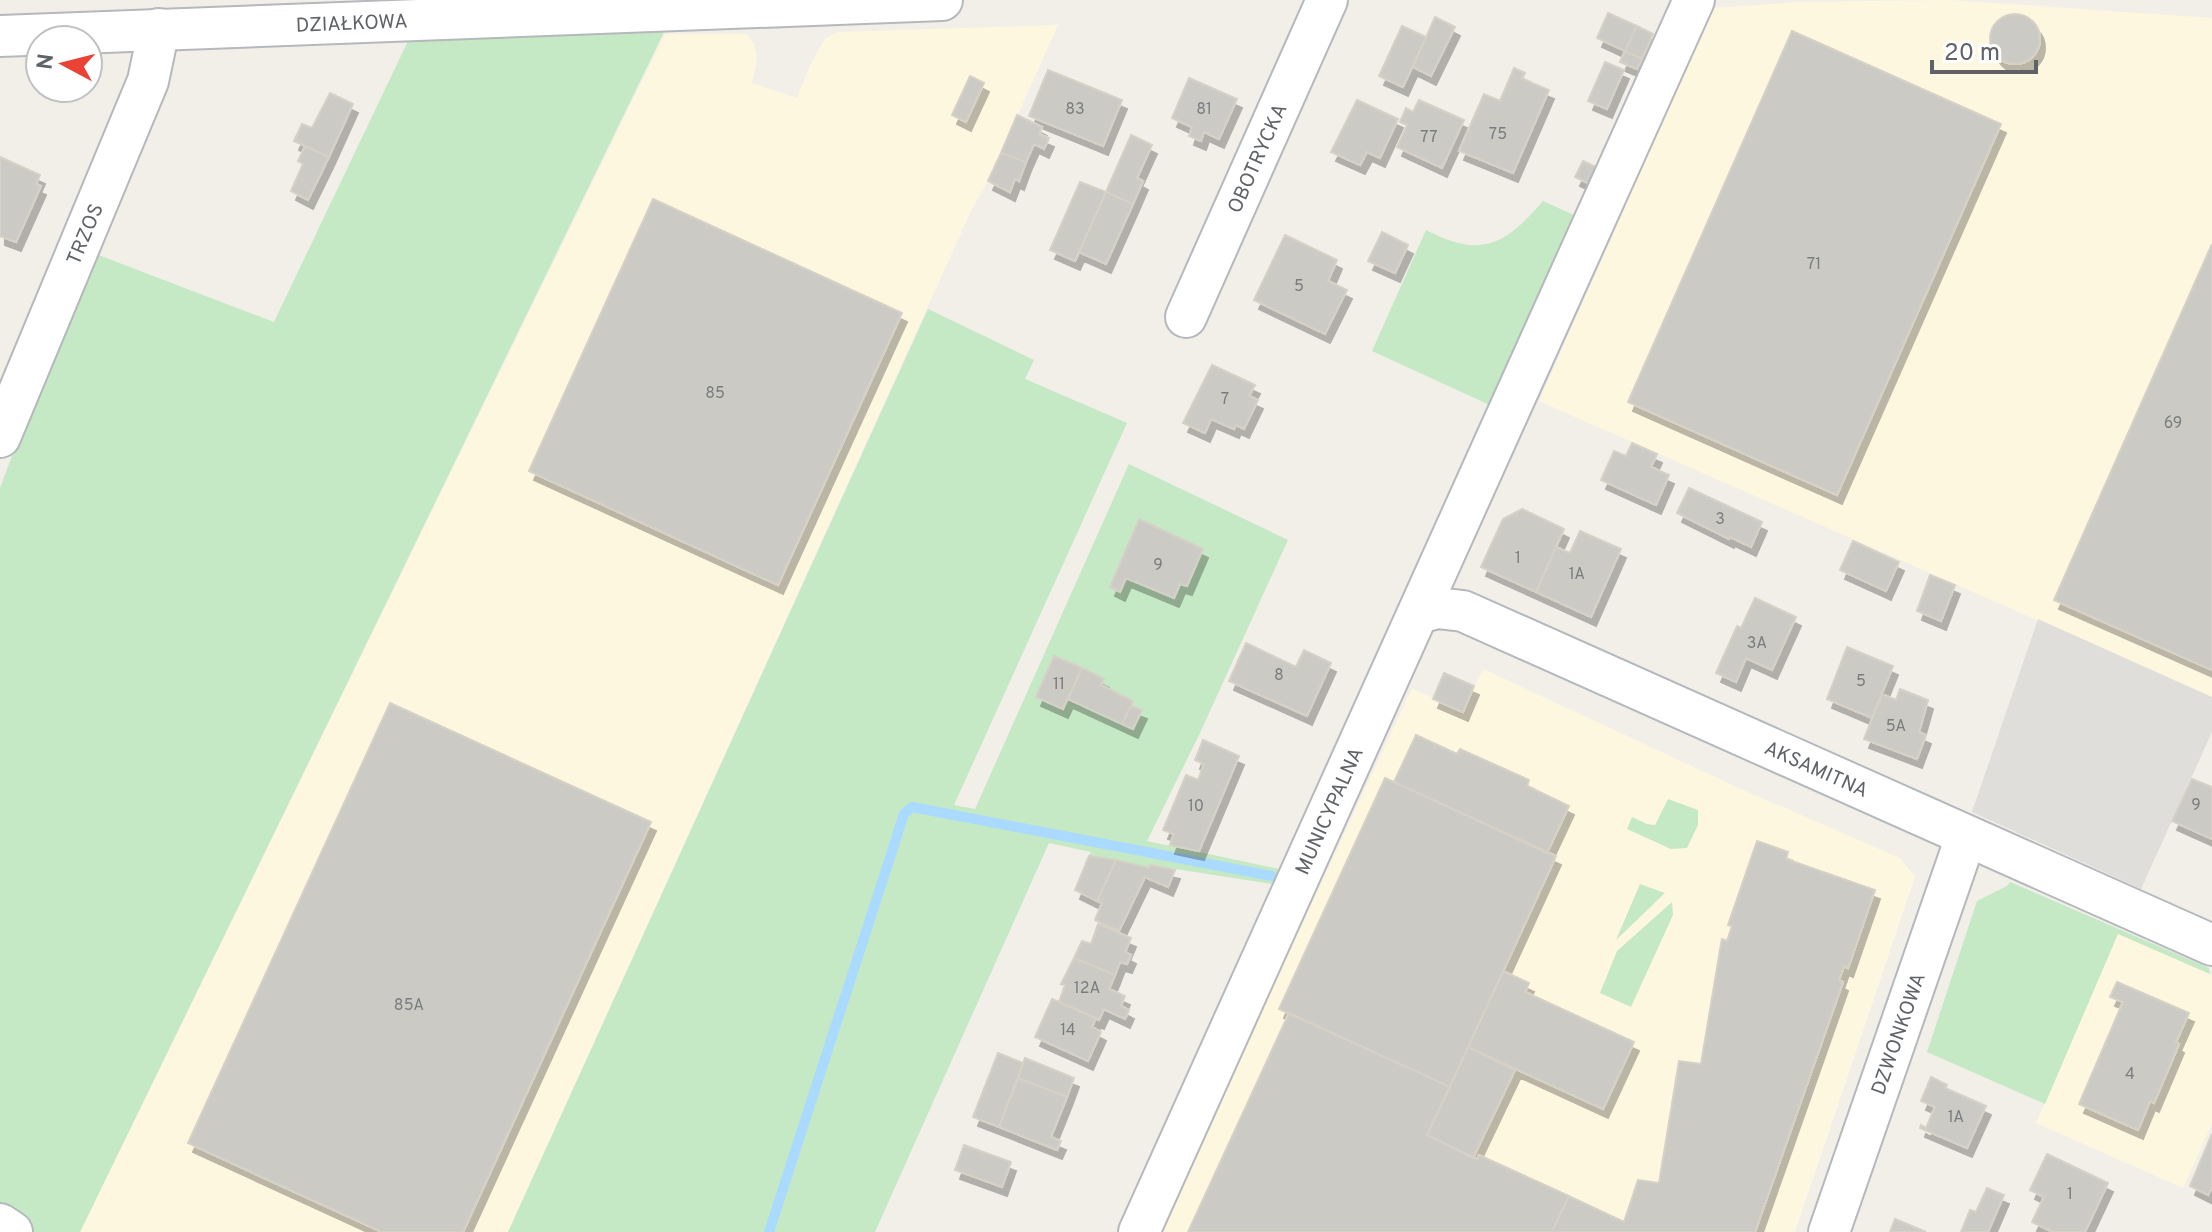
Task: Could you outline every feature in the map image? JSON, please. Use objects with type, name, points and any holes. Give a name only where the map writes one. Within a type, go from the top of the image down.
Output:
[{"type":"street","name":"DZIAŁKOWA","points":[[0,36],[807,2],[942,0]]},
{"type":"street","name":"OBOTRYCKA","points":[[1186,317],[1327,0]]},
{"type":"street","name":"MUNICYPALNA","points":[[1139,1232],[1694,0]]},
{"type":"street","name":"TRZOS","points":[[0,437],[148,81],[159,29]]},
{"type":"street","name":"AKSAMITNA","points":[[1419,613],[1437,608],[1463,611],[2212,945]]},
{"type":"street","name":"DZWONKOWA","points":[[1829,1232],[1966,837]]},
{"type":"street","points":[[0,1224],[12,1232]]},
{"type":"shaded area","points":[[1948,0],[2212,18],[2212,697],[1539,401],[1713,8],[1800,2]]},
{"type":"shaded area","points":[[1058,25],[508,1232],[80,1232],[665,34],[747,34],[754,44],[757,59],[752,83],[797,98],[813,59],[826,38],[839,32]]},
{"type":"shaded area","points":[[2038,619],[2212,697],[2212,732],[2141,889],[1972,812]]},
{"type":"shaded area","points":[[1483,669],[1741,789],[1900,858],[1915,877],[1795,1232],[1159,1232],[1412,688],[1463,712]]},
{"type":"shaded area","points":[[2118,934],[2212,975],[2212,1124],[2183,1188],[2036,1123]]},
{"type":"green space","points":[[668,24],[80,1232],[29,1232],[0,1212],[0,488],[88,251],[274,322],[409,39]]},
{"type":"green space","points":[[1543,201],[1578,217],[1494,407],[1372,351],[1426,230],[1462,244],[1491,243],[1516,228]]},
{"type":"green space","points":[[928,309],[1034,360],[1025,379],[1127,423],[954,805],[975,809],[1129,464],[1288,540],[1147,841],[1279,869],[1272,884],[1150,865],[1149,868],[1089,856],[1091,852],[1049,843],[875,1232],[508,1232]]},
{"type":"green space","points":[[1668,799],[1698,810],[1698,825],[1687,848],[1671,849],[1627,829],[1632,817],[1655,825]]},
{"type":"green space","points":[[2010,882],[2209,968],[2210,974],[2118,934],[2045,1104],[1927,1052],[1977,901]]},
{"type":"green space","points":[[1640,884],[1665,893],[1616,940]]},
{"type":"green space","points":[[1672,902],[1673,915],[1631,1007],[1600,993],[1617,951]]},
{"type":"building","points":[[1608,13],[1637,26],[1625,51],[1597,38]]},
{"type":"building","points":[[2015,14],[2032,22],[2040,39],[2032,56],[2015,64],[1998,56],[1990,39],[1998,22]]},
{"type":"building","points":[[1435,17],[1455,27],[1431,76],[1413,67]]},
{"type":"building","points":[[1402,26],[1426,37],[1403,87],[1379,76]]},
{"type":"building","points":[[1637,26],[1653,34],[1642,59],[1625,51]]},
{"type":"building","points":[[1792,31],[2001,124],[1837,495],[1628,402]]},
{"type":"building","points":[[1625,51],[1642,59],[1637,69],[1620,62]]},
{"type":"building","points":[[1605,62],[1624,70],[1607,109],[1588,101]]},
{"type":"building","points":[[1514,68],[1525,73],[1522,79],[1549,90],[1513,173],[1459,151],[1484,94],[1500,101]]},
{"type":"building","points":[[1048,70],[1122,100],[1103,146],[1029,116]]},
{"type":"building","points":[[970,76],[984,83],[966,122],[952,115]]},
{"type":"building","points":[[1189,78],[1237,99],[1219,139],[1204,132],[1201,141],[1189,136],[1192,127],[1172,118]]},
{"type":"building","points":[[330,93],[353,104],[329,157],[294,141],[302,124],[312,128]]},
{"type":"building","points":[[1357,100],[1398,119],[1380,158],[1367,152],[1360,165],[1331,152]]},
{"type":"building","points":[[1419,100],[1464,120],[1442,168],[1397,147],[1407,125],[1400,122],[1406,108],[1413,112]]},
{"type":"building","points":[[1017,115],[1042,127],[1039,134],[1049,138],[1044,149],[1034,144],[1026,162],[1001,153]]},
{"type":"building","points":[[1131,135],[1152,145],[1137,178],[1143,181],[1133,204],[1106,192]]},
{"type":"building","points":[[305,146],[329,157],[308,200],[291,191],[303,164],[298,161]]},
{"type":"building","points":[[1001,153],[1026,162],[1019,181],[1015,179],[1010,192],[988,181]]},
{"type":"building","points":[[0,157],[40,175],[36,184],[41,186],[16,242],[0,236]]},
{"type":"building","points":[[1583,161],[1598,168],[1590,184],[1575,177]]},
{"type":"building","points":[[1080,182],[1106,192],[1075,261],[1050,250]]},
{"type":"building","points":[[1106,192],[1133,204],[1106,264],[1079,252]]},
{"type":"building","points":[[653,199],[902,313],[778,585],[529,471]]},
{"type":"building","points":[[1382,232],[1408,245],[1395,273],[1368,261]]},
{"type":"building","points":[[1285,235],[1337,260],[1328,281],[1347,290],[1325,334],[1254,300]]},
{"type":"building","points":[[2212,244],[2212,670],[2054,600]]},
{"type":"building","points":[[1212,365],[1255,385],[1249,396],[1258,400],[1244,429],[1236,425],[1234,429],[1211,419],[1205,433],[1183,423]]},
{"type":"building","points":[[1632,443],[1657,454],[1651,467],[1669,475],[1656,505],[1601,480],[1614,451],[1626,456]]},
{"type":"building","points":[[1689,488],[1762,522],[1751,547],[1677,513]]},
{"type":"building","points":[[1522,509],[1564,529],[1536,592],[1481,567],[1503,519]]},
{"type":"building","points":[[1139,519],[1203,549],[1187,586],[1180,584],[1174,598],[1126,578],[1120,592],[1110,587]]},
{"type":"building","points":[[1580,531],[1621,549],[1591,617],[1536,592],[1556,547],[1570,553]]},
{"type":"building","points":[[1853,541],[1899,562],[1886,591],[1840,570]]},
{"type":"building","points":[[1930,575],[1955,585],[1941,621],[1917,611]]},
{"type":"building","points":[[1755,598],[1796,617],[1772,670],[1746,658],[1736,682],[1716,673],[1737,626],[1741,628]]},
{"type":"building","points":[[1246,643],[1296,667],[1304,650],[1331,663],[1307,716],[1229,681]]},
{"type":"building","points":[[1847,647],[1893,666],[1872,718],[1827,699]]},
{"type":"building","points":[[1054,656],[1082,668],[1063,709],[1036,697]]},
{"type":"building","points":[[1082,668],[1104,679],[1101,685],[1133,701],[1122,724],[1068,699]]},
{"type":"building","points":[[1444,673],[1474,686],[1463,712],[1433,699]]},
{"type":"building","points":[[1900,689],[1928,700],[1919,732],[1926,735],[1917,759],[1864,739],[1882,694],[1896,700]]},
{"type":"building","points":[[390,703],[651,822],[463,1232],[382,1232],[188,1143]]},
{"type":"building","points":[[1131,706],[1142,710],[1133,729],[1122,724]]},
{"type":"building","points":[[1416,735],[1457,754],[1460,749],[1529,780],[1527,786],[1569,806],[1547,853],[1394,782]]},
{"type":"building","points":[[1203,740],[1239,756],[1199,851],[1170,845],[1174,834],[1163,830],[1186,775],[1198,780],[1204,764],[1195,760]]},
{"type":"building","points":[[1385,778],[1556,856],[1450,1087],[1279,1009]]},
{"type":"building","points":[[2192,779],[2212,787],[2212,839],[2172,821]]},
{"type":"building","points":[[1757,841],[1788,852],[1786,859],[1875,890],[1848,968],[1844,966],[1839,980],[1843,982],[1755,1232],[1552,1232],[1569,1196],[1624,1222],[1638,1180],[1659,1183],[1679,1061],[1701,1064],[1722,939],[1727,941],[1732,926],[1728,925]]},
{"type":"building","points":[[1089,856],[1116,860],[1097,901],[1075,890]]},
{"type":"building","points":[[1116,860],[1175,870],[1168,887],[1145,877],[1119,931],[1095,920],[1102,903],[1097,901]]},
{"type":"building","points":[[1098,924],[1131,938],[1125,952],[1131,955],[1127,964],[1120,962],[1115,975],[1074,958],[1082,941],[1091,944]]},
{"type":"building","points":[[1074,958],[1115,975],[1109,989],[1125,996],[1121,1006],[1129,1010],[1125,1019],[1104,1009],[1099,1020],[1059,1002],[1065,985],[1061,984]]},
{"type":"building","points":[[1503,971],[1529,983],[1525,992],[1634,1042],[1603,1109],[1468,1047]]},
{"type":"building","points":[[2117,982],[2189,1013],[2154,1103],[2150,1101],[2138,1130],[2079,1104],[2123,1002],[2110,997]]},
{"type":"building","points":[[1052,999],[1096,1018],[1092,1027],[1101,1032],[1088,1061],[1035,1037]]},
{"type":"building","points":[[1289,1013],[1450,1087],[1427,1135],[1569,1196],[1552,1232],[1188,1232]]},
{"type":"building","points":[[1468,1047],[1515,1070],[1473,1158],[1427,1135]]},
{"type":"building","points":[[998,1053],[1023,1063],[999,1127],[973,1117]]},
{"type":"building","points":[[1025,1058],[1074,1078],[1067,1097],[1018,1078]]},
{"type":"building","points":[[1931,1077],[1947,1085],[1945,1088],[1986,1106],[1967,1148],[1920,1128],[1921,1125],[1926,1128],[1935,1107],[1921,1101]]},
{"type":"building","points":[[1018,1078],[1067,1097],[1051,1137],[1061,1141],[1057,1150],[999,1127]]},
{"type":"building","points":[[2212,1134],[2212,1187],[2208,1195],[2190,1186]]},
{"type":"building","points":[[964,1145],[1011,1162],[1002,1187],[955,1170]]},
{"type":"building","points":[[2047,1154],[2108,1183],[2085,1232],[2053,1232],[2032,1222],[2044,1197],[2030,1190]]},
{"type":"building","points":[[1987,1188],[2004,1195],[1988,1232],[1961,1232],[1970,1210],[1976,1212]]},
{"type":"building","points":[[1895,1219],[1926,1232],[1890,1232]]},
{"type":"waterway","points":[[769,1232],[904,814],[912,807],[1272,876]]}]
